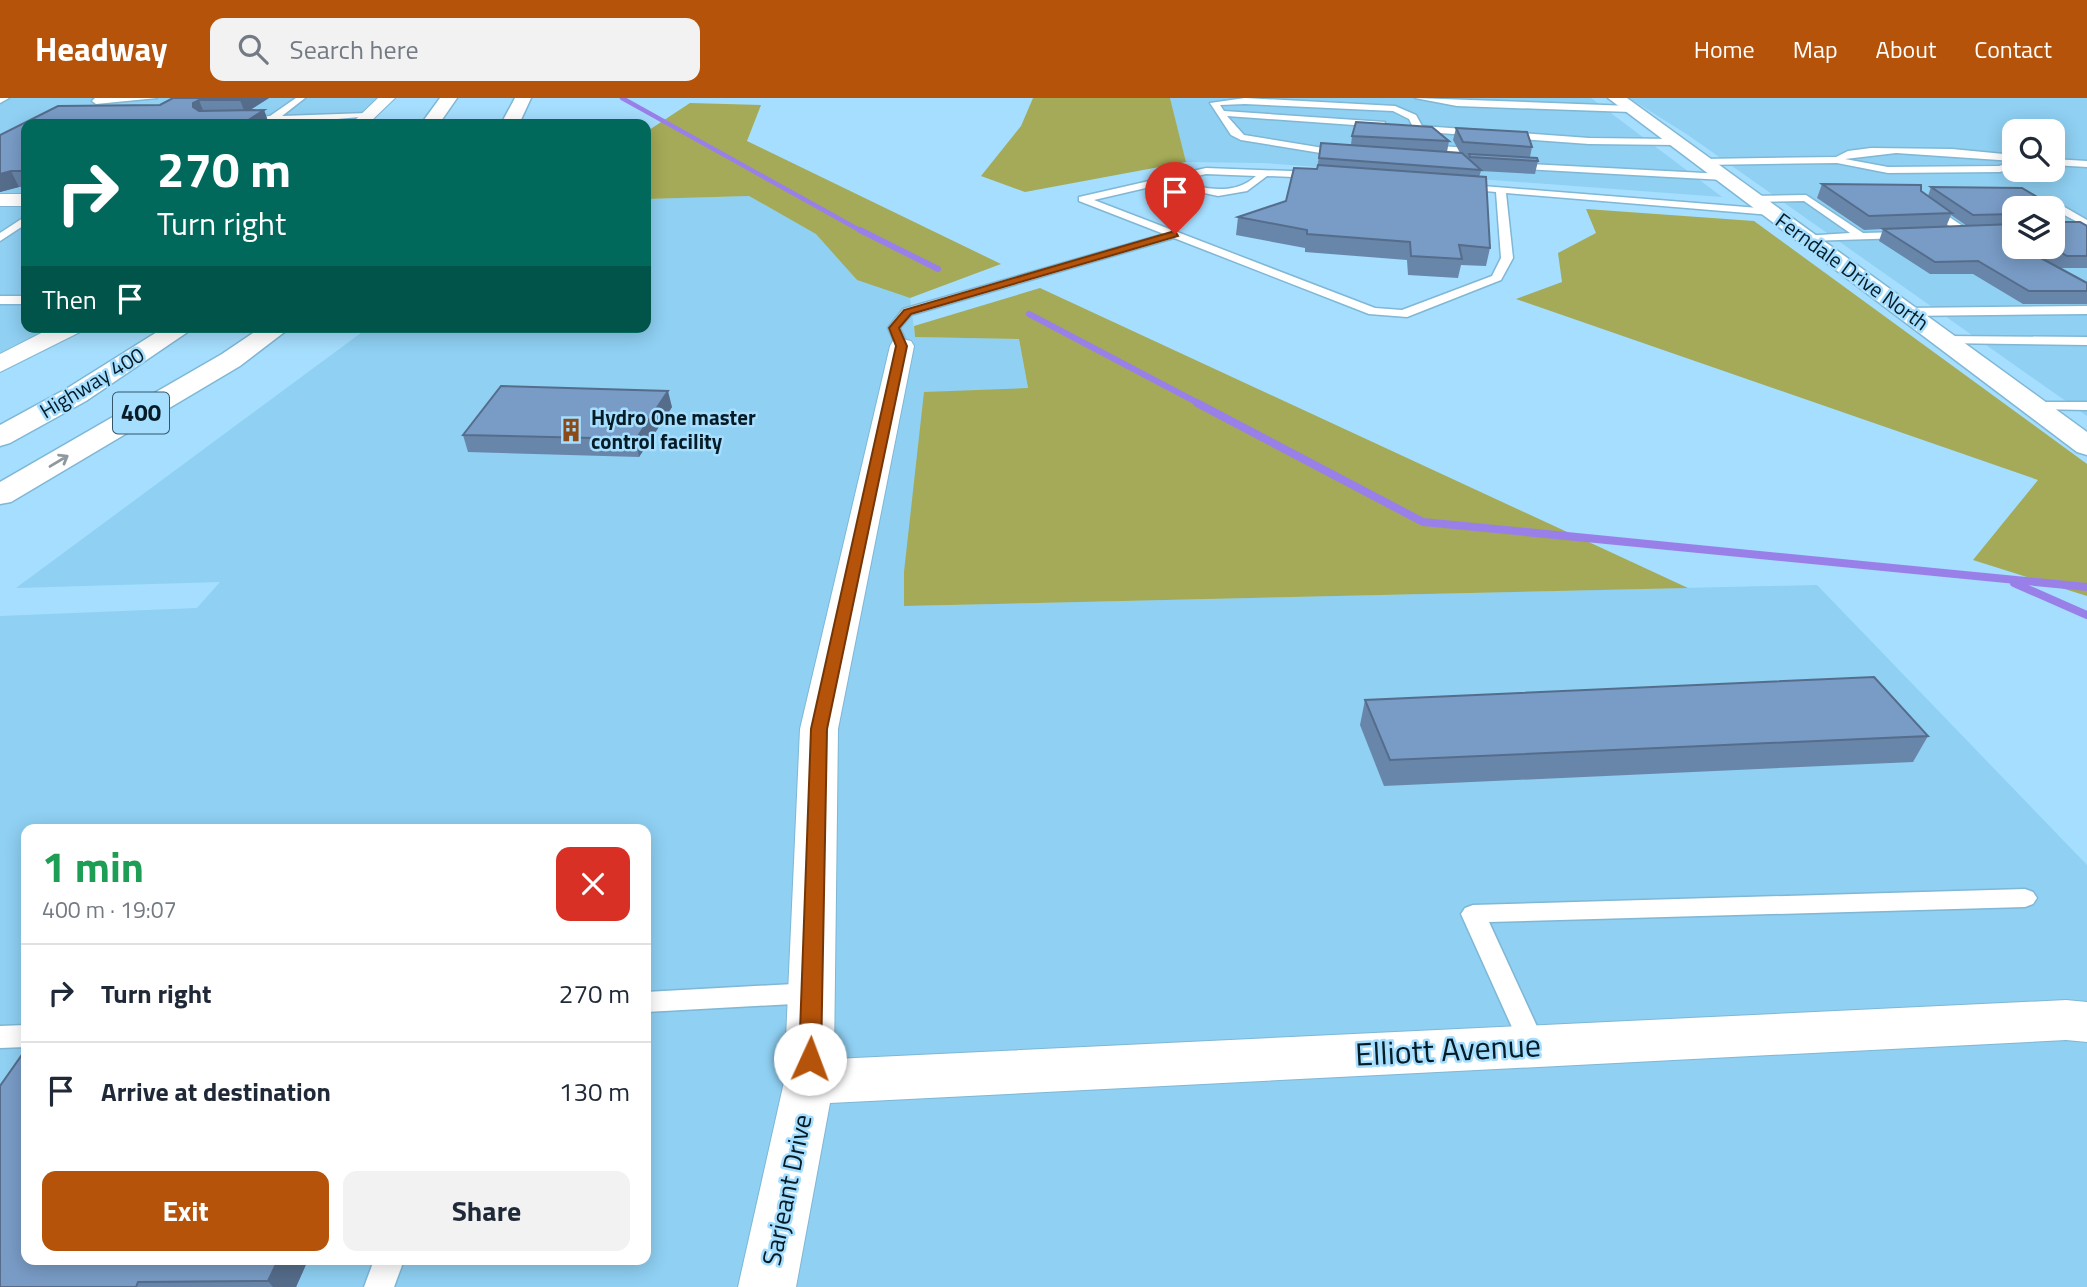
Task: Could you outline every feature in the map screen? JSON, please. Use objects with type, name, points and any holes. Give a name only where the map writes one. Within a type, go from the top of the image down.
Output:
[{"type":"main road","points":[[434,119],[449,98]]},
{"type":"main road","points":[[512,119],[523,98]]},
{"type":"main road","name":"Ferndale Drive North","points":[[1621,102],[2087,446]]},
{"type":"main road","name":"Highway 400","points":[[0,437],[76,395],[174,333]]},
{"type":"main road","name":"Highway 400","points":[[0,495],[231,360],[270,333]]},
{"type":"street","points":[[365,119],[387,98]]},
{"type":"street","points":[[0,200],[21,200]]},
{"type":"street","points":[[0,364],[60,333]]},
{"type":"street","name":"Sarjeant Drive","points":[[767,1287],[809,1082],[819,729],[902,346]]},
{"type":"street","name":"Elliott Avenue","points":[[809,1082],[2066,1020],[2087,1022]]},
{"type":"lane","points":[[101,98],[96,101],[153,98]]},
{"type":"lane","points":[[277,116],[301,98]]},
{"type":"lane","points":[[1419,98],[1504,102],[1542,107],[1621,102]]},
{"type":"lane","points":[[1542,107],[1557,99],[1621,102]]},
{"type":"lane","points":[[1360,155],[1241,137],[1234,133],[1214,103],[1219,100],[1395,109],[1413,117],[1418,128]]},
{"type":"lane","points":[[1469,109],[1582,118]]},
{"type":"lane","points":[[1221,113],[1469,134],[1588,136],[1676,142]]},
{"type":"lane","points":[[233,116],[338,119]]},
{"type":"lane","points":[[1469,121],[1469,134]]},
{"type":"lane","points":[[1230,125],[1382,134]]},
{"type":"lane","points":[[1490,152],[1408,141],[1526,143],[1549,149]]},
{"type":"lane","points":[[1335,153],[1339,142],[1353,143]]},
{"type":"lane","points":[[1559,156],[1573,169]]},
{"type":"lane","points":[[1702,162],[1839,159],[2002,161]]},
{"type":"lane","points":[[1839,159],[1888,170],[2002,168]]},
{"type":"lane","points":[[2065,163],[2087,164]]},
{"type":"lane","points":[[1501,165],[1724,177]]},
{"type":"lane","points":[[1336,177],[1206,171],[1159,179],[1083,199],[1373,311],[1402,314],[1497,278],[1507,258],[1501,189]]},
{"type":"lane","points":[[1159,179],[1199,190],[1226,192],[1254,186],[1266,172]]},
{"type":"lane","points":[[1446,185],[1761,205],[1806,198],[1862,237]]},
{"type":"lane","points":[[1921,201],[1966,233]]},
{"type":"lane","points":[[2065,211],[2087,226]]},
{"type":"lane","points":[[2065,228],[2087,226]]},
{"type":"lane","points":[[0,238],[21,227]]},
{"type":"lane","points":[[1940,234],[1979,232]]},
{"type":"lane","points":[[902,346],[894,328],[908,312],[1175,234]]},
{"type":"lane","points":[[1807,238],[1914,235]]},
{"type":"lane","points":[[0,300],[21,300]]},
{"type":"lane","points":[[1906,312],[2087,310]]},
{"type":"lane","points":[[1944,340],[2087,341]]},
{"type":"lane","points":[[2033,406],[2087,406]]},
{"type":"lane","points":[[1533,1046],[1473,914],[2025,898]]},
{"type":"lane","points":[[651,1002],[812,993]]},
{"type":"lane","points":[[0,1037],[21,1036]]},
{"type":"lane","points":[[379,1287],[387,1265]]},
{"type":"shaded area","points":[[0,98],[379,98],[356,119],[21,119],[21,197],[0,197]]},
{"type":"shaded area","points":[[1170,98],[1591,98],[1722,197],[1264,163],[1186,162]]},
{"type":"shaded area","points":[[1629,98],[2087,98],[2087,416],[1688,135]]},
{"type":"shaded area","points":[[749,196],[817,234],[857,280],[910,298],[915,337],[1019,339],[1028,389],[904,606],[1817,585],[2087,865],[2087,1287],[0,1287],[0,616],[197,608],[220,582],[16,588],[361,333],[651,333],[651,199]]},
{"type":"shaded area","points":[[21,206],[21,333],[41,333],[0,354],[0,207]]},
{"type":"green space","points":[[1033,98],[1170,98],[1186,162],[1025,192],[981,176],[1021,126]]},
{"type":"green space","points":[[690,103],[761,105],[747,141],[1001,264],[910,298],[857,280],[816,234],[749,196],[651,199],[651,129]]},
{"type":"green space","points":[[1586,209],[1754,221],[2087,464],[2087,596],[1973,560],[2038,480],[1516,299],[1562,282],[1558,253],[1596,233]]},
{"type":"green space","points":[[1040,288],[1688,588],[904,606],[904,572],[924,392],[1028,388],[1019,339],[915,337],[914,326]]},
{"type":"building","points":[[173,98],[242,98],[199,100],[193,103],[193,107],[199,111],[264,110],[250,119],[32,119],[58,106],[160,105]]},
{"type":"building","points":[[1356,122],[1432,127],[1449,141],[1352,136]]},
{"type":"building","points":[[21,124],[21,171],[0,174],[0,135]]},
{"type":"building","points":[[1456,128],[1527,132],[1532,147],[1463,142]]},
{"type":"building","points":[[1321,143],[1462,153],[1481,170],[1319,158]]},
{"type":"building","points":[[1469,154],[1537,158],[1538,161],[1470,157]]},
{"type":"building","points":[[1318,165],[1486,177],[1490,248],[1459,245],[1462,259],[1411,256],[1410,242],[1307,234],[1307,230],[1238,217],[1286,201],[1294,168],[1317,169]]},
{"type":"building","points":[[1822,184],[1921,185],[1921,191],[1952,213],[1869,216]]},
{"type":"building","points":[[1931,187],[2022,188],[2035,196],[2002,196],[2002,214],[1973,215]]},
{"type":"building","points":[[2065,222],[2080,222],[2087,226],[2087,256],[2067,256]]},
{"type":"building","points":[[2002,224],[2002,259],[2043,259],[2087,283],[2087,291],[2029,291],[1978,261],[1935,262],[1883,229]]},
{"type":"building","points":[[501,386],[668,391],[636,439],[463,435]]},
{"type":"building","points":[[1874,677],[1928,736],[1390,760],[1365,700]]},
{"type":"building","points":[[21,1056],[21,1265],[276,1265],[268,1281],[138,1282],[136,1287],[0,1287],[0,1086]]},
{"type":"waterway","points":[[622,98],[863,232]]},
{"type":"waterway","points":[[860,230],[938,269]]},
{"type":"waterway","points":[[1029,314],[1200,404]]},
{"type":"waterway","points":[[1197,403],[1423,522],[2087,587]]},
{"type":"waterway","points":[[2014,583],[2087,615]]},
{"type":"place","name":"Hydro One master control facility","points":[[571,430]]},
{"type":"route","points":[[810,1059],[819,729],[902,346],[894,328],[908,312],[1175,234]]}]
